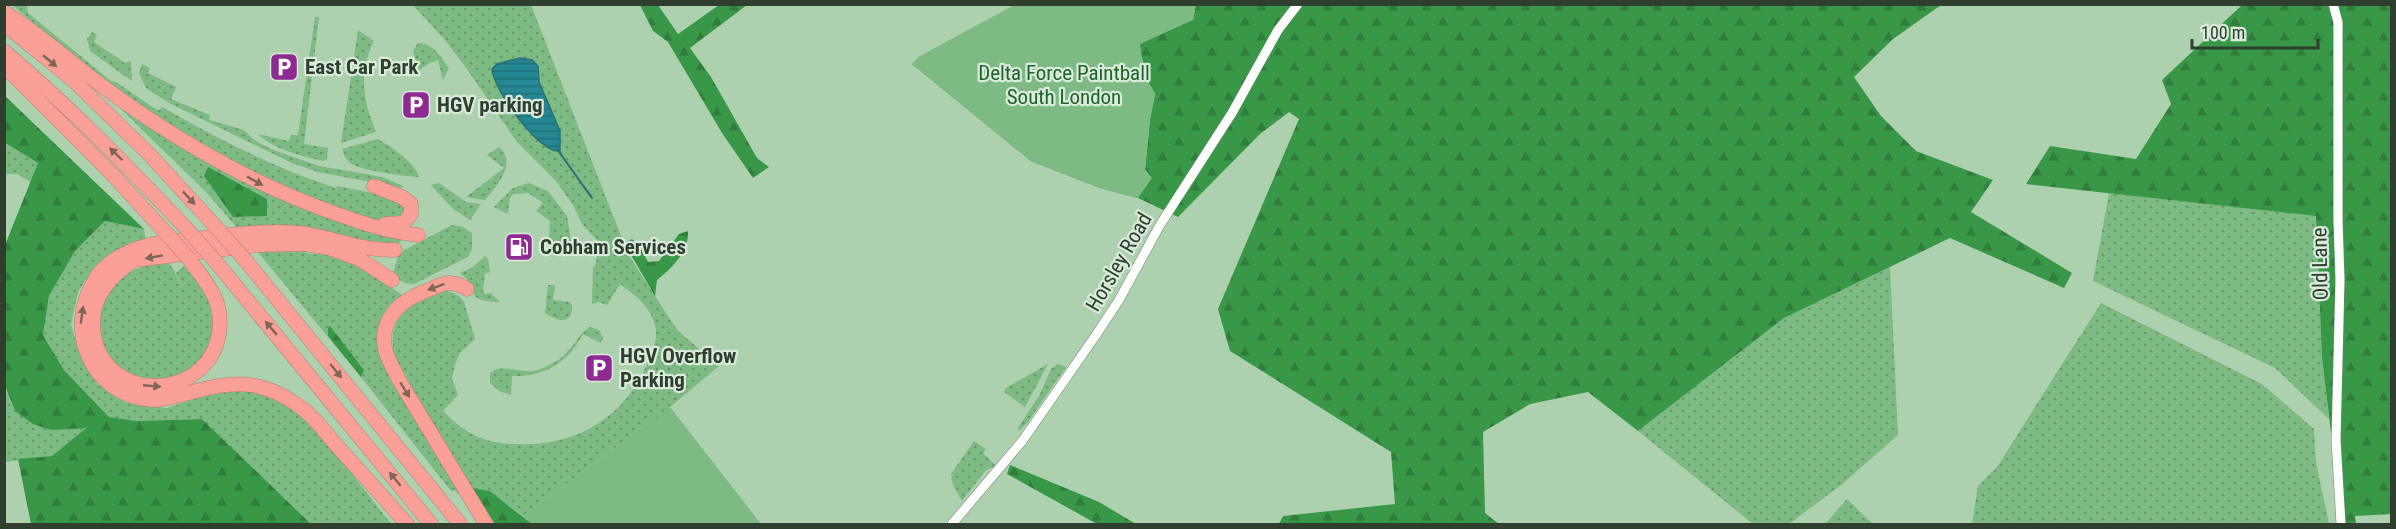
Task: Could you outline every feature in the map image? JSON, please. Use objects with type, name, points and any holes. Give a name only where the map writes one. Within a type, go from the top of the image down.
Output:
[{"type":"highway","points":[[4,12],[107,90],[156,123],[270,189],[380,229],[418,235]]},
{"type":"highway","points":[[4,24],[73,80],[149,154],[215,225],[460,525]]},
{"type":"highway","points":[[4,51],[80,120],[185,227],[431,525]]},
{"type":"highway","points":[[4,66],[105,167],[166,233],[189,260],[210,290],[219,310],[219,330],[214,350],[201,368],[184,382],[162,387],[138,385],[115,372],[102,357],[94,339],[93,321],[95,303],[105,285],[119,270],[135,260],[257,245],[306,244],[329,248],[361,260],[392,280]]},
{"type":"highway","points":[[357,221],[396,225],[409,219],[411,204],[374,186]]},
{"type":"highway","points":[[395,250],[379,251],[302,233],[276,232],[153,244],[134,248],[113,260],[97,276],[85,297],[80,321],[82,341],[89,358],[102,376],[129,394],[152,400],[224,384],[248,383],[273,391],[297,404],[407,525]]},
{"type":"highway","points":[[467,289],[456,284],[443,284],[411,297],[399,306],[390,318],[384,340],[388,357],[399,380],[486,525]]},
{"type":"street","name":"Horsley Road","points":[[952,525],[1023,440],[1096,335],[1119,300],[1156,232],[1232,113],[1278,30],[1298,4]]},
{"type":"street","name":"Old Lane","points":[[2333,4],[2338,22],[2340,280],[2336,440],[2341,525]]},
{"type":"green space","points":[[1016,4],[1193,20],[1196,4],[1941,5],[1893,39],[1854,77],[1881,116],[1916,151],[1993,180],[1971,212],[2072,273],[2064,288],[1950,238],[1784,318],[1638,431],[1588,392],[1530,404],[1483,432],[1485,513],[1499,524],[1279,524],[1283,516],[1395,504],[1391,452],[1230,351],[1218,309],[1299,119],[1289,112],[1260,134],[1178,217],[1138,198],[1100,188],[1031,161],[912,64],[920,56],[1145,170],[1155,94],[1144,74],[1142,57]]},
{"type":"green space","name":"Delta Force Paintball South London","points":[[1016,4],[1196,5],[1193,20],[1140,44],[1144,74],[1155,94],[1145,169],[1152,178],[1138,198],[1100,188],[1031,161],[912,64],[920,56]]},
{"type":"green space","points":[[12,5],[27,5],[28,13],[111,81],[116,82],[154,108],[160,110],[162,107],[247,152],[313,180],[336,188],[338,186],[386,196],[406,205],[403,217],[382,221],[368,218],[288,190],[241,167],[206,148],[138,104]]},
{"type":"green space","points":[[413,5],[531,5],[628,254],[677,330],[719,366],[670,407],[523,516],[490,491],[471,488],[439,438],[395,356],[393,343],[395,325],[407,309],[405,306],[436,292],[444,291],[458,295],[464,302],[475,339],[460,353],[455,364],[452,379],[458,395],[443,411],[468,432],[493,442],[511,444],[537,444],[577,435],[595,426],[611,414],[625,400],[647,364],[656,340],[655,325],[646,307],[620,284],[607,305],[599,302],[592,304],[593,267],[596,265],[598,241],[582,224],[573,205],[556,181],[517,142],[445,40]]},
{"type":"green space","points":[[640,5],[658,5],[678,34],[719,5],[747,5],[690,48],[711,77],[757,158],[769,167],[753,178],[722,133],[668,42],[653,31]]},
{"type":"green space","points":[[2242,5],[2391,5],[2391,514],[2355,516],[2356,524],[2342,524],[2322,358],[2316,216],[2026,184],[2050,146],[2136,159],[2171,104],[2162,80]]},
{"type":"green space","points":[[315,17],[319,17],[304,144],[328,148],[327,159],[323,161],[280,148],[258,134],[289,141],[291,135],[298,135]]},
{"type":"green space","points":[[358,30],[374,41],[366,64],[364,87],[365,98],[376,132],[341,143]]},
{"type":"green space","points":[[92,32],[97,35],[94,42],[125,63],[131,61],[132,81],[90,51],[87,39]]},
{"type":"green space","points":[[418,43],[432,48],[449,68],[443,80],[438,60],[419,70],[413,51]]},
{"type":"green space","points":[[142,64],[150,68],[148,73],[176,87],[171,99],[210,115],[209,120],[244,130],[254,140],[271,149],[319,166],[385,178],[403,186],[402,188],[318,172],[292,163],[169,103],[146,88],[139,73]]},
{"type":"green space","points":[[4,95],[144,229],[105,221],[75,251],[49,296],[43,335],[64,370],[109,417],[137,421],[202,419],[311,524],[31,524],[18,459],[52,456],[86,428],[51,430],[33,424],[15,411],[5,386],[5,245],[38,163],[5,143]]},
{"type":"green space","points":[[114,102],[218,166],[290,202],[327,217],[406,238],[393,246],[239,230],[206,192]]},
{"type":"green space","points":[[378,139],[408,161],[419,177],[362,168],[348,160],[342,149]]},
{"type":"green space","points":[[4,143],[38,163],[31,182],[17,174],[5,174]]},
{"type":"green space","points":[[499,147],[504,153],[506,167],[499,182],[485,200],[466,197],[504,168],[487,155]]},
{"type":"green space","points":[[208,167],[267,199],[267,216],[233,217],[204,176]]},
{"type":"green space","points":[[439,183],[466,202],[481,204],[470,220],[453,209],[431,185]]},
{"type":"green space","points":[[529,183],[548,191],[567,216],[572,246],[549,243],[550,221],[536,211],[543,203],[528,193],[513,194],[510,198],[508,214],[494,207],[513,188]]},
{"type":"green space","points":[[2109,193],[2316,216],[2322,358],[2329,419],[2275,368],[2093,281]]},
{"type":"green space","points":[[105,221],[144,229],[146,240],[130,243],[109,254],[95,266],[78,292],[71,324],[80,356],[97,384],[127,403],[167,408],[206,395],[237,389],[268,396],[293,407],[347,467],[391,524],[311,524],[202,419],[137,421],[109,417],[64,370],[43,335],[49,296],[75,251]]},
{"type":"green space","points":[[452,225],[463,227],[472,233],[472,249],[468,257],[414,284],[405,283],[395,276],[393,273],[399,253]]},
{"type":"green space","points":[[688,231],[683,253],[674,265],[657,280],[655,296],[624,243],[632,239],[641,248],[648,262],[659,261],[679,234]]},
{"type":"green space","points":[[297,247],[311,254],[333,255],[355,263],[402,295],[403,298],[378,335],[460,493],[451,491],[257,251]]},
{"type":"green space","points":[[485,256],[488,259],[490,272],[485,273],[483,291],[485,294],[491,293],[500,302],[481,300],[476,297],[467,279],[460,273],[473,267]]},
{"type":"green space","points":[[168,263],[184,290],[176,273],[184,266],[206,295],[211,311],[210,341],[204,354],[184,374],[170,380],[151,382],[121,369],[110,359],[101,339],[100,309],[115,284],[128,273],[136,269]]},
{"type":"green space","points":[[1890,267],[1898,435],[1841,485],[1789,524],[1753,524],[1638,431],[1784,318]]},
{"type":"green space","points":[[548,285],[555,285],[553,300],[569,302],[572,305],[572,312],[567,319],[559,320],[545,313]]},
{"type":"green space","points":[[2101,303],[2262,384],[2314,429],[2316,462],[2329,524],[1972,524],[1978,486],[1997,467]]},
{"type":"green space","points":[[330,326],[364,370],[361,377],[328,336]]},
{"type":"green space","points":[[590,327],[599,330],[603,338],[601,343],[583,334],[570,353],[554,366],[534,374],[512,376],[511,395],[499,391],[490,383],[490,373],[494,370],[531,371],[551,364],[566,353],[586,329]]},
{"type":"green space","points":[[1048,364],[1025,407],[1004,392],[1006,388]]},
{"type":"green space","points":[[1058,364],[1066,367],[1019,431],[1018,428],[1039,396],[1051,369]]},
{"type":"green space","points":[[4,386],[15,411],[51,430],[87,427],[52,456],[5,462]]},
{"type":"green space","points":[[670,407],[761,524],[532,524],[523,516]]},
{"type":"green space","points":[[974,441],[986,449],[983,453],[996,466],[986,470],[962,501],[953,485],[951,474]]},
{"type":"green space","points":[[1010,465],[1099,502],[1136,524],[1097,524],[1007,474]]},
{"type":"green space","points":[[472,488],[490,491],[532,524],[495,524]]},
{"type":"green space","points":[[1847,499],[1873,524],[1825,524]]},
{"type":"water","points":[[520,58],[532,60],[538,66],[539,82],[560,131],[560,151],[551,149],[541,142],[518,119],[494,78],[492,69],[497,64]]},
{"type":"waterway","points":[[557,149],[592,198]]},
{"type":"place","name":"East Car Park","points":[[284,67]]},
{"type":"place","name":"HGV parking","points":[[416,105]]},
{"type":"place","name":"Cobham Services","points":[[519,247]]},
{"type":"place","name":"HGV Overflow Parking","points":[[599,368]]}]
